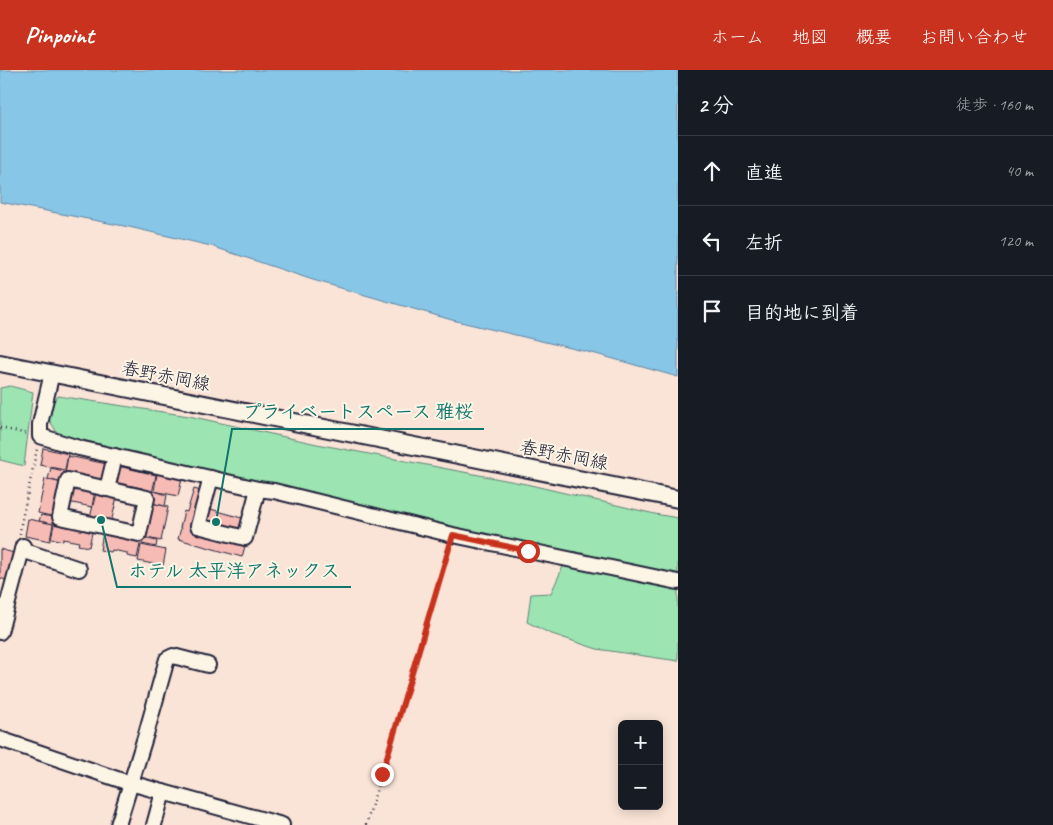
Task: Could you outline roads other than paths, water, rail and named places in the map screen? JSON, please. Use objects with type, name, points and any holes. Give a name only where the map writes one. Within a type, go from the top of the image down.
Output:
[{"type":"main road","name":"春野赤岡線","points":[[0,363],[678,499]]},
{"type":"street","points":[[52,373],[40,424],[40,436],[79,448],[274,491],[453,535],[678,582]]},
{"type":"street","points":[[107,489],[115,456]]},
{"type":"street","points":[[211,478],[198,526],[244,538],[258,489]]},
{"type":"street","points":[[68,480],[107,489],[147,498],[139,534],[60,517],[68,480]]},
{"type":"street","points":[[0,632],[23,548],[79,569]]},
{"type":"street","points":[[118,825],[167,659],[173,656],[208,664]]},
{"type":"street","points":[[0,739],[130,783],[282,825]]},
{"type":"street","points":[[154,825],[163,792]]},
{"type":"water","points":[[0,70],[678,70],[678,377],[596,354],[452,320],[313,280],[211,246],[129,227],[0,202]]},
{"type":"place","name":"ホテル 太平洋アネックス","points":[[101,520]]},
{"type":"place","name":"プライベートスペース 雅桜","points":[[216,522]]}]
